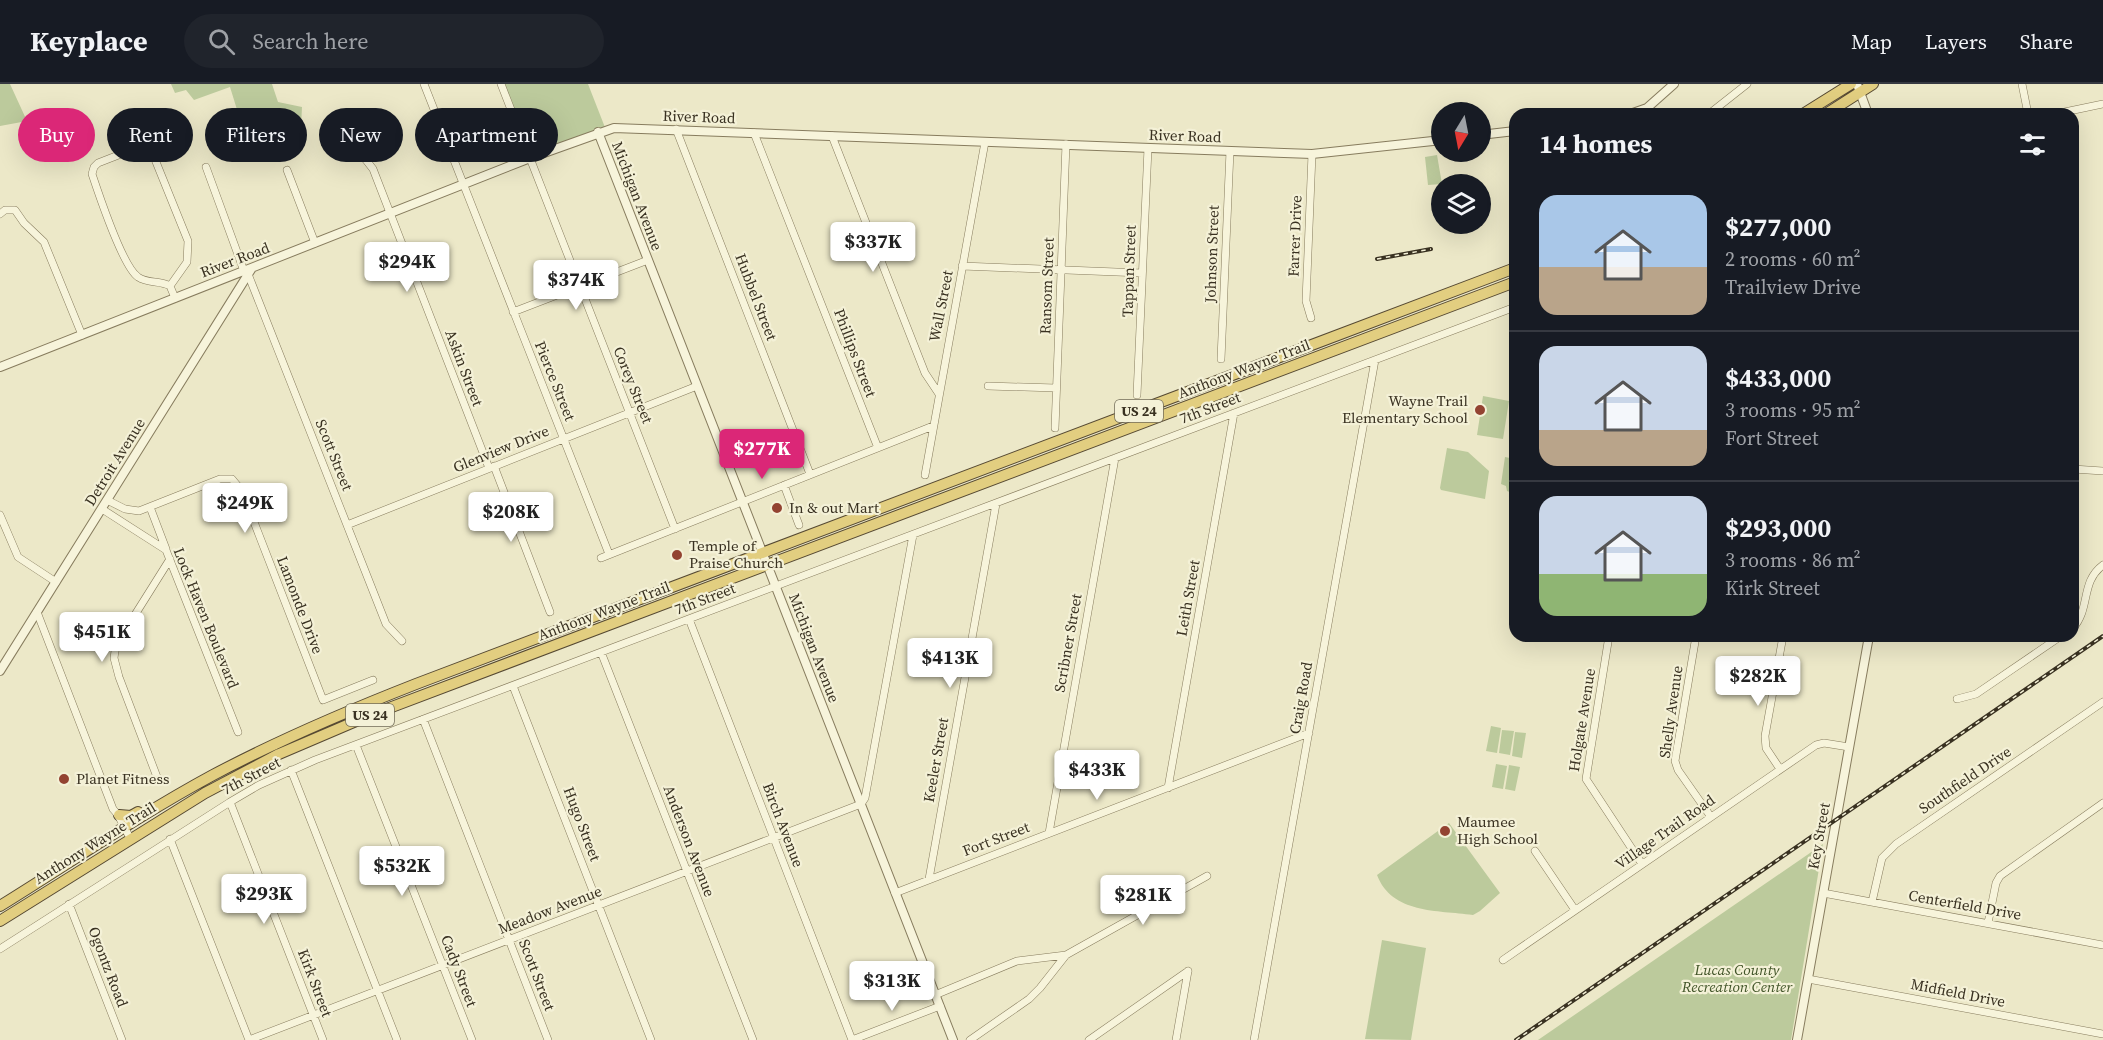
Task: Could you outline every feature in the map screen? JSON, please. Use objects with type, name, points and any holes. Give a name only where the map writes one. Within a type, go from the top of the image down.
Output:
[{"type":"highway","points":[[1813,108],[1851,84]]},
{"type":"highway","points":[[1834,108],[1859,88],[1873,84]]},
{"type":"highway","name":"Anthony Wayne Trail","points":[[1,905],[123,827],[214,774],[309,727],[1509,270]]},
{"type":"highway","name":"Anthony Wayne Trail","points":[[0,921],[223,783],[279,754],[368,716],[1509,284]]},
{"type":"highway","points":[[119,815],[131,816],[191,783],[214,774]]},
{"type":"street","name":"Pierce Street","points":[[424,84],[609,554]]},
{"type":"street","name":"Corey Street","points":[[501,84],[510,108]]},
{"type":"street","points":[[1647,108],[1674,84]]},
{"type":"street","points":[[1717,108],[1747,84]]},
{"type":"street","points":[[2022,84],[2027,108]]},
{"type":"street","points":[[1859,88],[1866,108]]},
{"type":"street","points":[[2079,109],[2103,104]]},
{"type":"street","name":"River Road","points":[[558,147],[598,132],[628,127],[1312,154],[1431,141]]},
{"type":"street","name":"Hubbel Street","points":[[676,129],[810,474]]},
{"type":"street","name":"Michigan Avenue","points":[[598,132],[953,1040]]},
{"type":"street","points":[[1491,134],[1509,132]]},
{"type":"street","name":"Phillips Street","points":[[754,133],[878,448]]},
{"type":"street","points":[[832,136],[931,386],[939,394]]},
{"type":"street","name":"Wall Street","points":[[925,475],[985,142]]},
{"type":"street","name":"Ransom Street","points":[[1055,428],[1066,144]]},
{"type":"street","points":[[170,286],[187,262],[188,241],[152,152],[145,147],[139,147],[98,163],[94,166],[92,174],[129,267],[144,280],[166,283],[170,286],[175,298]]},
{"type":"street","name":"Tappan Street","points":[[1137,395],[1148,148]]},
{"type":"street","name":"Johnson Street","points":[[1221,359],[1230,151]]},
{"type":"street","name":"Farrer Drive","points":[[1311,318],[1306,301],[1312,154]]},
{"type":"street","name":"Askin Street","points":[[368,162],[373,169],[389,214],[550,612]]},
{"type":"street","name":"River Road","points":[[0,367],[520,162]]},
{"type":"street","name":"Corey Street","points":[[532,162],[675,529]]},
{"type":"street","name":"Scott Street","points":[[206,167],[386,624],[402,640]]},
{"type":"street","points":[[287,170],[315,243]]},
{"type":"street","points":[[0,214],[5,210],[15,210],[24,223],[44,242],[82,335]]},
{"type":"street","points":[[513,312],[648,260]]},
{"type":"street","points":[[963,266],[1142,273]]},
{"type":"street","name":"Detroit Avenue","points":[[0,671],[248,271]]},
{"type":"street","name":"7th Street","points":[[0,949],[230,802],[291,770],[1509,309]]},
{"type":"street","name":"Craig Road","points":[[1254,1040],[1375,360]]},
{"type":"street","name":"Glenview Drive","points":[[347,525],[697,386]]},
{"type":"street","points":[[988,386],[1056,388]]},
{"type":"street","name":"Leith Street","points":[[1168,788],[1234,413]]},
{"type":"street","points":[[601,558],[933,426]]},
{"type":"street","name":"Scribner Street","points":[[1049,833],[1115,458]]},
{"type":"street","points":[[2079,469],[2103,471]]},
{"type":"street","name":"Lamonde Drive","points":[[107,500],[125,510],[139,511],[220,478],[228,478],[236,482],[242,491],[323,700],[373,680]]},
{"type":"street","points":[[784,485],[799,525]]},
{"type":"street","name":"Keeler Street","points":[[929,879],[996,504]]},
{"type":"street","points":[[150,507],[166,550]]},
{"type":"street","name":"Lock Haven Boulevard","points":[[102,509],[166,550],[238,732]]},
{"type":"street","points":[[0,515],[18,557],[56,582]]},
{"type":"street","points":[[861,804],[866,798],[913,535]]},
{"type":"street","points":[[157,777],[118,677],[114,658],[117,644],[170,559]]},
{"type":"street","points":[[2079,618],[2091,577],[2103,565]]},
{"type":"street","points":[[37,612],[113,809],[119,815],[131,839]]},
{"type":"street","name":"Birch Avenue","points":[[689,619],[852,1040]]},
{"type":"street","name":"Holgate Avenue","points":[[1608,642],[1586,779],[1642,864]]},
{"type":"street","name":"Shelly Avenue","points":[[1695,642],[1676,761],[1678,770],[1711,817]]},
{"type":"street","points":[[1780,769],[1766,748],[1765,736],[1782,642]]},
{"type":"street","name":"Key Street","points":[[1797,1040],[1868,642]]},
{"type":"street","points":[[1957,699],[1976,694],[2052,642]]},
{"type":"street","name":"Anderson Avenue","points":[[601,652],[753,1040]]},
{"type":"street","name":"Hugo Street","points":[[513,686],[651,1040]]},
{"type":"street","name":"Southfield Drive","points":[[1872,902],[1882,858],[1896,844],[2103,702]]},
{"type":"street","name":"Scott Street","points":[[423,719],[548,1040]]},
{"type":"street","name":"Fort Street","points":[[895,893],[1309,734]]},
{"type":"street","name":"Village Trail Road","points":[[1503,960],[1821,743],[1849,747]]},
{"type":"street","name":"Cady Street","points":[[356,745],[472,1040]]},
{"type":"street","points":[[291,770],[397,1040]]},
{"type":"street","name":"Kirk Street","points":[[230,802],[323,1040]]},
{"type":"street","points":[[1988,923],[1996,883],[2000,876],[2103,803]]},
{"type":"street","name":"Meadow Avenue","points":[[249,1040],[861,804]]},
{"type":"street","points":[[170,839],[249,1040]]},
{"type":"street","points":[[1536,851],[1575,910]]},
{"type":"street","points":[[935,995],[1017,961],[1066,955],[1207,876]]},
{"type":"street","name":"Centerfield Drive","points":[[1823,893],[2103,945]]},
{"type":"street","name":"Ogontz Road","points":[[69,904],[122,1040]]},
{"type":"street","points":[[970,1040],[1029,999],[1066,955]]},
{"type":"street","points":[[1089,1040],[1188,971],[1176,1040]]},
{"type":"street","name":"Midfield Drive","points":[[1808,979],[2103,1034]]},
{"type":"street","points":[[852,1040],[940,1006]]},
{"type":"green space","points":[[0,84],[10,84],[21,108],[18,108],[18,123],[0,126]]},
{"type":"green space","points":[[171,84],[272,84],[278,102],[302,108],[237,108],[230,87],[194,100],[186,90],[175,93]]},
{"type":"green space","points":[[502,84],[588,84],[606,130],[558,148],[558,108],[511,108]]},
{"type":"green space","points":[[1431,156],[1431,162],[1438,162],[1440,174],[1431,174],[1431,185],[1428,185],[1425,157]]},
{"type":"green space","points":[[1483,396],[1509,401],[1503,439],[1477,435]]},
{"type":"green space","points":[[1447,448],[1468,452],[1489,471],[1485,499],[1441,490]]},
{"type":"green space","points":[[1505,457],[1509,458],[1509,492],[1506,486],[1501,484]]},
{"type":"green space","points":[[1491,726],[1501,728],[1497,753],[1486,751]]},
{"type":"green space","points":[[1502,730],[1514,731],[1510,755],[1499,753]]},
{"type":"green space","points":[[1515,732],[1526,733],[1522,758],[1512,756]]},
{"type":"green space","points":[[1496,764],[1507,766],[1503,789],[1492,787]]},
{"type":"green space","points":[[1509,765],[1520,767],[1515,791],[1505,789]]},
{"type":"green space","points":[[1449,823],[1500,893],[1473,915],[1417,908],[1404,903],[1384,888],[1377,875]]},
{"type":"green space","name":"Lucas County Recreation Center","points":[[1823,844],[1791,1040],[1538,1040]]},
{"type":"green space","points":[[1382,940],[1426,948],[1411,1040],[1365,1039]]},
{"type":"railway","points":[[1377,259],[1431,249]]},
{"type":"railway","points":[[1516,1040],[2103,636]]},
{"type":"place","name":"Wayne Trail Elementary School","points":[[1480,410]]},
{"type":"place","name":"In & out Mart","points":[[777,508]]},
{"type":"place","name":"Temple of Praise Church","points":[[677,555]]},
{"type":"place","name":"Planet Fitness","points":[[64,779]]},
{"type":"place","name":"Maumee High School","points":[[1445,831]]}]
